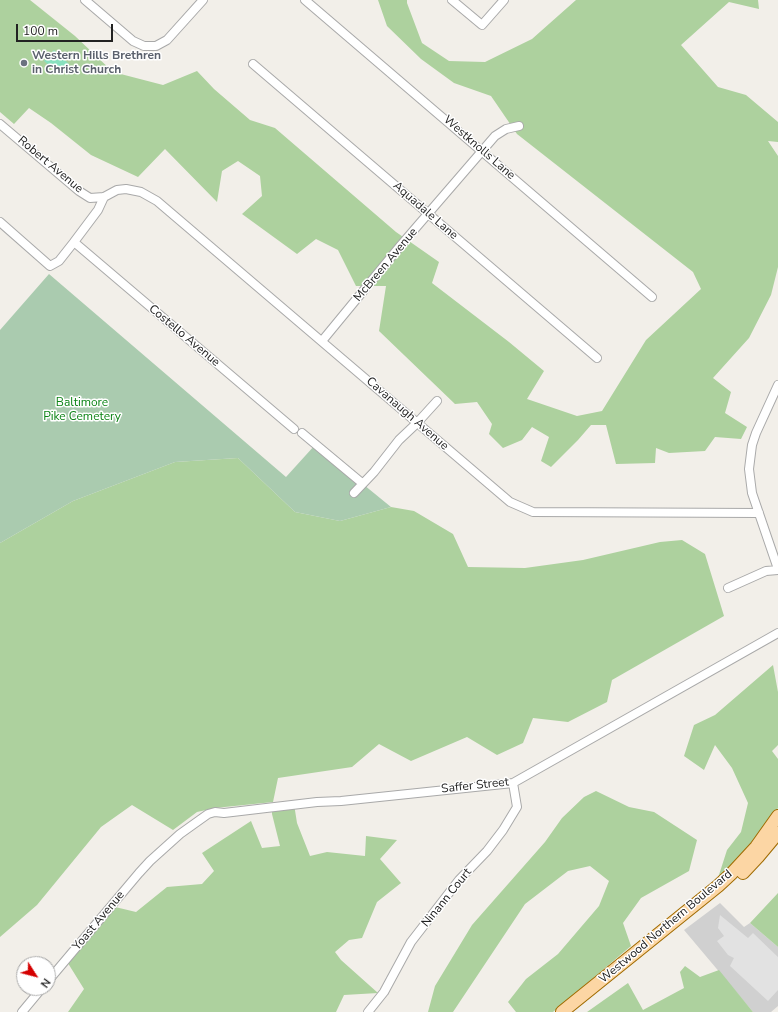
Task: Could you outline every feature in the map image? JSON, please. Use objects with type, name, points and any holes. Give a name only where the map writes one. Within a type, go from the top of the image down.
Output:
[{"type":"main road","name":"Westwood Northern Boulevard","points":[[562,1012],[718,886],[752,852],[778,816]]},
{"type":"main road","name":"Westwood Northern Boulevard","points":[[574,1012],[726,889],[758,857],[778,833]]},
{"type":"street","points":[[85,0],[133,41],[144,46],[162,44],[168,40],[203,0]]},
{"type":"street","name":"Westknolls Lane","points":[[305,0],[652,297]]},
{"type":"street","points":[[452,0],[482,25],[504,0]]},
{"type":"street","name":"Aquadale Lane","points":[[253,64],[597,358]]},
{"type":"street","name":"Robert Avenue","points":[[0,124],[79,191],[90,198],[104,197]]},
{"type":"street","name":"McBreen Avenue","points":[[322,342],[482,151],[500,132],[519,126]]},
{"type":"street","name":"Cavanaugh Avenue","points":[[104,197],[117,190],[126,189],[149,195],[510,502],[533,512],[759,513]]},
{"type":"street","points":[[0,222],[50,266],[59,261],[74,242],[98,210],[104,197]]},
{"type":"street","name":"Costello Avenue","points":[[74,242],[294,429]]},
{"type":"street","points":[[728,588],[766,571],[778,570],[752,493],[750,481],[750,457],[756,433],[778,384]]},
{"type":"street","points":[[354,493],[374,472],[399,440],[437,401]]},
{"type":"street","points":[[302,433],[362,483]]},
{"type":"street","name":"Saffer Street","points":[[150,860],[180,834],[208,814],[215,812],[224,813],[317,802],[341,801],[513,783],[778,633]]},
{"type":"street","name":"Ninann Court","points":[[368,1012],[384,992],[411,942],[459,880],[487,851],[503,830],[517,807],[513,783]]},
{"type":"street","name":"Yoast Avenue","points":[[56,972],[150,860]]},
{"type":"street","points":[[22,1012],[35,996]]},
{"type":"shaded area","points":[[720,903],[744,927],[750,923],[778,947],[778,1006],[771,1012],[753,1012],[684,930]]},
{"type":"shaded area","points":[[720,915],[748,938],[753,933],[778,957],[778,990],[768,1001],[730,966],[734,958],[728,955],[717,941],[724,936],[718,928]]},
{"type":"green space","points":[[0,0],[30,0],[75,36],[113,72],[163,85],[197,71],[214,89],[250,120],[275,128],[396,232],[439,262],[432,283],[544,371],[527,399],[577,416],[602,411],[646,340],[701,289],[693,272],[517,134],[491,96],[454,83],[421,59],[387,26],[378,0],[407,0],[422,43],[449,61],[485,62],[532,39],[576,0],[758,0],[759,9],[729,2],[681,45],[718,87],[746,95],[778,122],[778,142],[768,141],[778,156],[778,267],[771,295],[749,338],[713,378],[731,392],[725,413],[747,427],[741,439],[715,437],[705,451],[669,453],[656,448],[655,463],[616,464],[606,425],[591,425],[551,467],[541,461],[549,437],[532,427],[522,440],[503,448],[489,434],[492,424],[477,402],[455,404],[379,331],[386,286],[356,286],[338,250],[316,239],[297,254],[242,214],[262,196],[260,176],[238,161],[222,171],[217,202],[165,149],[138,177],[91,155],[51,123],[29,108],[14,124],[0,112]]},
{"type":"green space","points":[[54,50],[69,64],[60,75],[44,61]]},
{"type":"green space","name":"Baltimore Pike Cemetery","points":[[49,274],[286,477],[315,445],[391,507],[340,521],[295,512],[238,458],[175,462],[73,501],[0,543],[0,330]]},
{"type":"green space","points":[[238,458],[295,512],[340,521],[391,507],[414,511],[453,534],[468,567],[525,568],[583,560],[660,542],[682,540],[705,554],[724,616],[612,680],[607,702],[568,722],[533,718],[523,743],[497,755],[467,737],[411,761],[379,744],[352,767],[278,778],[273,802],[215,808],[197,812],[173,830],[132,805],[101,827],[37,905],[0,937],[0,543],[73,501],[175,462]]},
{"type":"green space","points":[[773,665],[778,692],[778,745],[772,751],[778,759],[778,808],[768,826],[736,862],[718,878],[727,850],[741,832],[748,803],[732,768],[715,745],[704,770],[684,756],[694,725],[715,715]]},
{"type":"green space","points":[[596,791],[629,807],[654,812],[697,840],[689,871],[641,898],[623,923],[631,946],[553,1012],[516,1012],[508,1002],[526,979],[558,954],[599,906],[609,881],[590,866],[568,871],[525,904],[453,1012],[428,1012],[435,986],[472,925],[545,842],[562,818],[584,797]]},
{"type":"green space","points":[[294,804],[297,823],[310,856],[327,852],[365,856],[366,836],[397,840],[380,859],[401,883],[377,902],[362,938],[349,940],[335,952],[341,960],[378,993],[344,995],[336,1012],[68,1012],[84,989],[66,960],[111,906],[136,912],[167,887],[202,884],[214,871],[202,853],[251,821],[262,848],[280,846],[272,814],[272,807]]},
{"type":"green space","points":[[778,893],[778,947],[750,923]]},
{"type":"green space","points":[[685,966],[700,977],[719,970],[753,1012],[587,1012],[628,983],[643,1010],[684,988],[680,972]]},
{"type":"place","name":"Western Hills Brethren in Christ Church","points":[[24,63]]}]
